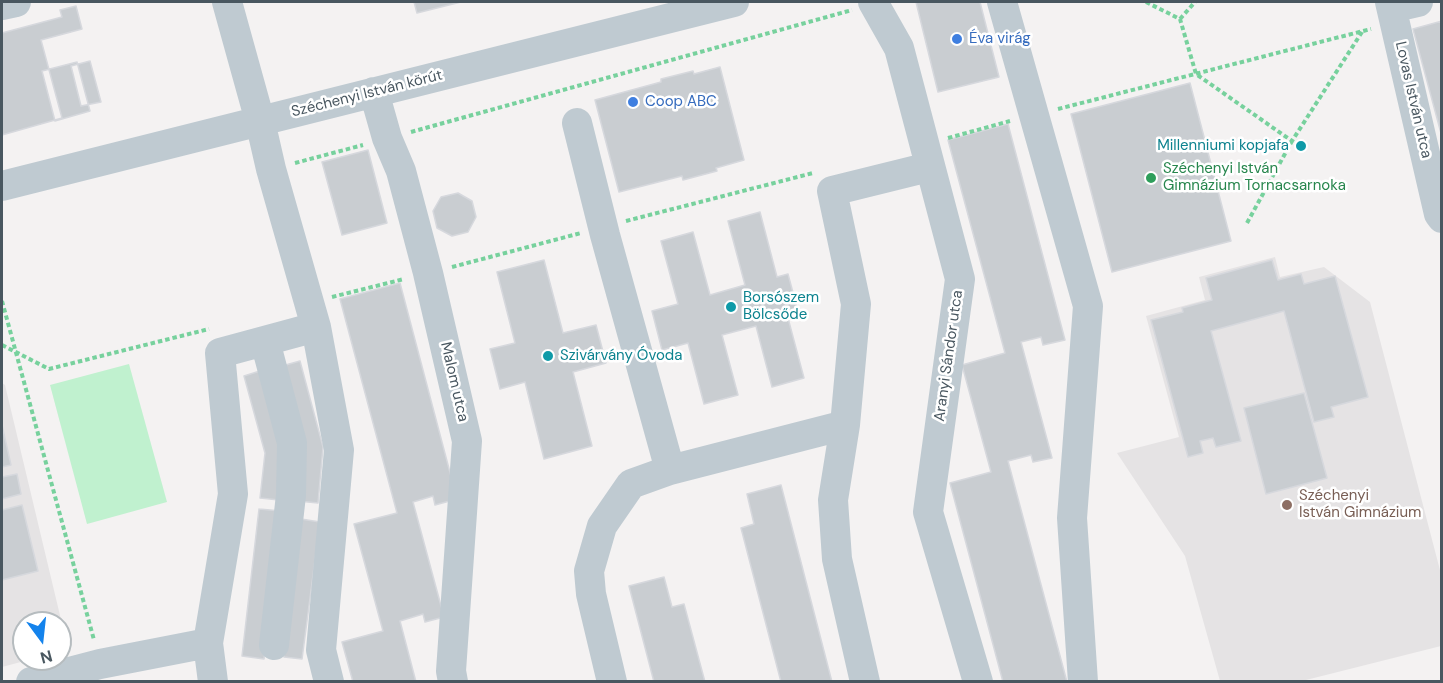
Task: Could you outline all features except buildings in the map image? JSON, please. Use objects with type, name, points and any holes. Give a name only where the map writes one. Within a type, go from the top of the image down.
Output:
[{"type":"street","points":[[2,5],[16,2]]},
{"type":"street","points":[[227,2],[313,315],[339,450],[321,650],[329,681]]},
{"type":"street","name":"Széchenyi István körút","points":[[2,186],[734,2]]},
{"type":"street","points":[[1002,2],[1088,306],[1072,518],[1083,681]]},
{"type":"street","name":"Aranyi Sándor utca","points":[[873,3],[899,48],[960,279],[928,512],[978,681]]},
{"type":"street","name":"Lovas István utca","points":[[1399,9],[1439,214],[1442,218]]},
{"type":"street","name":"Malom utca","points":[[374,92],[387,138],[401,171],[428,273],[467,441],[451,671],[453,681]]},
{"type":"street","points":[[577,123],[603,227],[670,470]]},
{"type":"street","points":[[865,681],[837,560],[834,500],[845,425],[856,304],[832,190],[926,155]]},
{"type":"street","points":[[213,681],[208,643],[232,494],[220,353],[265,341],[313,315]]},
{"type":"street","points":[[265,341],[292,443],[291,495],[274,645]]},
{"type":"street","points":[[612,681],[591,594],[589,571],[602,526],[631,484],[670,470],[845,425]]},
{"type":"street","points":[[31,681],[100,664],[208,643]]},
{"type":"path","points":[[1146,2],[1180,19],[1196,74],[1292,141]]},
{"type":"path","points":[[1156,6],[1160,2]]},
{"type":"path","points":[[1180,19],[1195,2]]},
{"type":"path","points":[[272,169],[873,3]]},
{"type":"path","points":[[926,155],[1035,115],[1363,31],[1399,9]]},
{"type":"path","points":[[1247,223],[1292,141],[1363,31]]},
{"type":"path","points":[[313,315],[428,273],[821,171]]},
{"type":"path","points":[[2,301],[100,664]]},
{"type":"path","points":[[2,345],[49,369],[219,326]]},
{"type":"shaded area","name":"Széchenyi István Gimnázium","points":[[1275,257],[1280,277],[1324,267],[1370,302],[1441,574],[1441,646],[1302,681],[1220,681],[1185,556],[1117,453],[1179,437],[1146,316],[1205,300],[1199,277]]},
{"type":"shaded area","points":[[2,383],[5,385],[59,611],[12,611],[12,664],[2,667]]},
{"type":"green space","points":[[129,364],[167,502],[87,524],[50,385]]},
{"type":"place","name":"Éva virág","points":[[957,39]]},
{"type":"place","name":"Coop ABC","points":[[633,102]]},
{"type":"place","name":"Millenniumi kopjafa","points":[[1301,146]]},
{"type":"place","name":"Széchenyi István Gimnázium Tornacsarnoka","points":[[1151,178]]},
{"type":"place","name":"Borsószem Bölcsőde","points":[[731,307]]},
{"type":"place","name":"Szivárvány Óvoda","points":[[548,356]]},
{"type":"place","name":"Széchenyi István Gimnázium","points":[[1287,505]]}]
